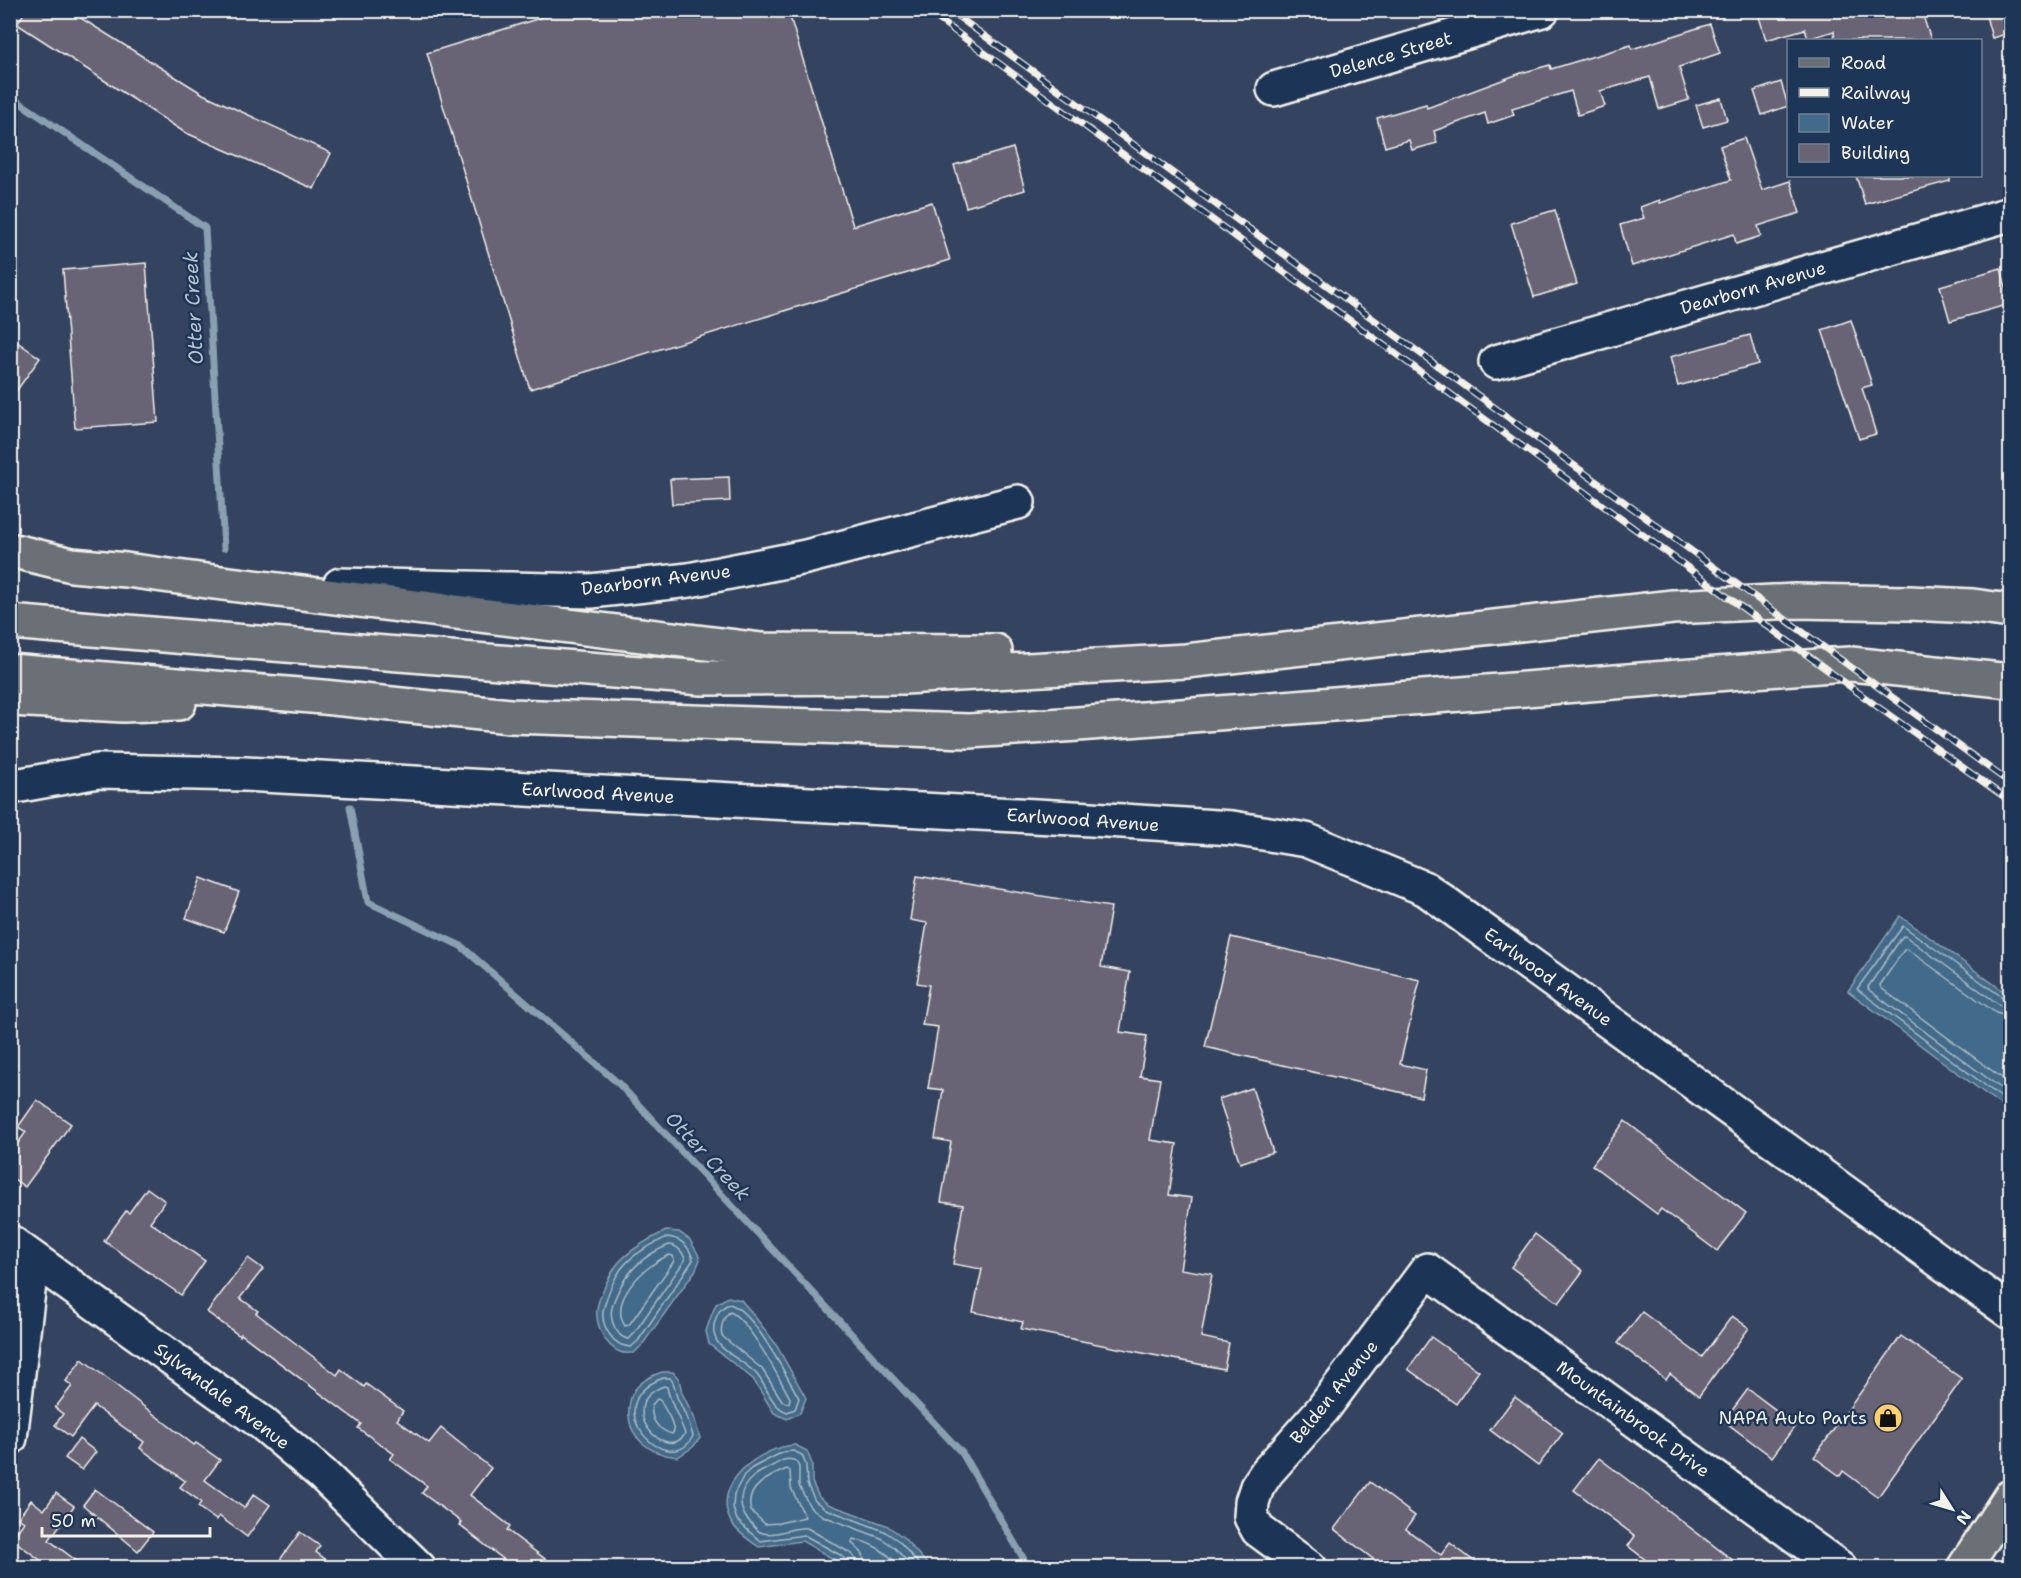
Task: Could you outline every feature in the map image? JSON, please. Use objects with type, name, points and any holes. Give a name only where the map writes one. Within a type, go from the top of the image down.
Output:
[{"type":"main road","points":[[10,550],[72,565],[762,650],[999,651],[1186,661]]},
{"type":"main road","points":[[10,621],[702,678],[904,677],[1186,661],[1674,607],[1795,601],[1909,603],[1973,606],[2010,611]]},
{"type":"main road","points":[[10,671],[323,697],[510,716],[969,731],[1851,664],[2010,681]]},
{"type":"main road","points":[[10,699],[123,705],[323,697]]},
{"type":"main road","points":[[1964,1568],[2010,1497]]},
{"type":"street","name":"Delence Street","points":[[1274,89],[1542,10]]},
{"type":"street","name":"Dearborn Avenue","points":[[1496,362],[2010,213]]},
{"type":"street","name":"Dearborn Avenue","points":[[214,582],[591,591],[689,580],[806,557],[1018,502]]},
{"type":"street","name":"Earlwood Avenue","points":[[10,787],[98,771],[245,774],[1091,819],[1232,828],[1306,840],[1426,888],[2010,1312]]},
{"type":"street","points":[[10,1437],[21,1251]]},
{"type":"street","name":"Sylvandale Avenue","points":[[21,1251],[262,1423],[322,1474],[419,1568]]},
{"type":"street","name":"Belden Avenue","points":[[1310,1568],[1258,1530],[1251,1517],[1252,1502],[1257,1488],[1267,1472],[1323,1409],[1427,1270]]},
{"type":"street","name":"Mountainbrook Drive","points":[[1427,1270],[1840,1568]]},
{"type":"water","points":[[1900,916],[2010,996],[2010,1112],[1848,991]]},
{"type":"water","points":[[666,1231],[679,1232],[690,1240],[700,1260],[695,1271],[642,1345],[634,1353],[622,1353],[610,1345],[599,1328],[597,1309],[600,1299],[621,1260],[639,1246]]},
{"type":"water","points":[[728,1297],[741,1300],[775,1343],[806,1398],[800,1413],[787,1419],[774,1413],[753,1379],[709,1344],[706,1331],[716,1304]]},
{"type":"water","points":[[662,1372],[673,1372],[679,1379],[682,1393],[694,1417],[700,1438],[693,1447],[678,1457],[658,1453],[649,1448],[636,1435],[629,1418],[629,1404],[634,1390],[646,1379]]},
{"type":"water","points":[[795,1445],[807,1451],[812,1464],[812,1482],[819,1497],[828,1504],[886,1525],[903,1537],[930,1567],[847,1567],[802,1541],[759,1547],[740,1533],[731,1522],[726,1508],[727,1494],[733,1481],[754,1460],[768,1452]]},
{"type":"building","points":[[26,10],[68,10],[203,94],[331,153],[314,189],[184,132],[17,24]]},
{"type":"building","points":[[566,10],[788,10],[853,226],[932,202],[950,260],[530,389],[427,53]]},
{"type":"building","points":[[1757,10],[1921,10],[1931,39],[1835,39],[1834,31],[1808,39],[1805,29],[1766,40]]},
{"type":"building","points":[[2006,10],[2010,33],[1992,38],[1986,16]]},
{"type":"building","points":[[1710,24],[1720,53],[1679,67],[1689,100],[1659,109],[1650,77],[1600,91],[1605,106],[1578,115],[1571,91],[1512,109],[1514,115],[1488,124],[1485,113],[1434,131],[1437,143],[1412,150],[1409,140],[1385,147],[1377,118],[1426,104],[1427,108],[1521,73],[1550,65],[1551,69],[1631,45],[1632,49]]},
{"type":"building","points":[[1781,82],[1787,106],[1762,115],[1754,91]]},
{"type":"building","points":[[1721,98],[1727,120],[1703,127],[1696,105]]},
{"type":"building","points":[[1744,138],[1762,190],[1790,181],[1800,213],[1758,226],[1761,236],[1736,244],[1734,234],[1632,266],[1620,225],[1644,218],[1640,207],[1660,200],[1660,203],[1731,180],[1720,146]]},
{"type":"building","points":[[1013,148],[1025,190],[966,207],[954,165]]},
{"type":"building","points":[[1856,177],[1950,177],[1950,181],[1865,204]]},
{"type":"building","points":[[1555,210],[1577,284],[1534,297],[1511,223]]},
{"type":"building","points":[[146,263],[158,422],[75,428],[63,270]]},
{"type":"building","points":[[2001,268],[2010,304],[1950,321],[1940,286]]},
{"type":"building","points":[[1851,320],[1872,385],[1862,388],[1876,434],[1859,439],[1822,330]]},
{"type":"building","points":[[1750,335],[1758,364],[1678,386],[1670,357]]},
{"type":"building","points":[[10,337],[40,358],[10,400]]},
{"type":"building","points":[[729,477],[730,501],[672,504],[670,479]]},
{"type":"building","points":[[917,876],[1111,907],[1101,967],[1130,972],[1120,1032],[1147,1036],[1140,1076],[1160,1079],[1150,1140],[1177,1144],[1169,1195],[1192,1198],[1180,1269],[1212,1274],[1201,1337],[1229,1343],[1224,1369],[1021,1329],[1023,1322],[973,1312],[982,1269],[953,1264],[963,1205],[941,1202],[951,1142],[935,1139],[943,1090],[928,1088],[938,1027],[922,1025],[929,985],[917,983],[927,923],[910,920]]},
{"type":"building","points":[[201,878],[239,892],[224,932],[186,918]]},
{"type":"building","points":[[1231,937],[1420,980],[1400,1064],[1426,1070],[1421,1097],[1205,1047]]},
{"type":"building","points":[[1252,1088],[1273,1152],[1240,1163],[1219,1099]]},
{"type":"building","points":[[37,1100],[71,1124],[25,1187],[10,1176],[10,1154],[26,1132],[18,1127]]},
{"type":"building","points":[[1625,1121],[1746,1213],[1717,1251],[1661,1209],[1657,1214],[1592,1165]]},
{"type":"building","points":[[147,1188],[165,1201],[150,1222],[205,1261],[181,1295],[104,1241],[126,1211],[129,1213]]},
{"type":"building","points":[[1535,1234],[1583,1271],[1559,1303],[1511,1267]]},
{"type":"building","points":[[248,1258],[263,1269],[240,1298],[258,1311],[256,1313],[337,1375],[341,1369],[364,1387],[366,1384],[403,1411],[397,1420],[429,1443],[441,1428],[491,1468],[470,1495],[510,1526],[507,1530],[557,1568],[515,1568],[459,1525],[461,1522],[422,1493],[427,1486],[390,1459],[394,1454],[358,1428],[361,1424],[241,1334],[240,1336],[207,1312]]},
{"type":"building","points":[[1642,1312],[1702,1357],[1732,1316],[1749,1328],[1699,1396],[1670,1374],[1666,1380],[1618,1343]]},
{"type":"building","name":"NAPA Auto Parts","points":[[1901,1336],[1962,1379],[1878,1497],[1843,1471],[1840,1476],[1814,1457]]},
{"type":"building","points":[[1431,1337],[1479,1371],[1456,1404],[1408,1369]]},
{"type":"building","points":[[82,1359],[194,1445],[196,1443],[220,1460],[205,1480],[244,1508],[254,1494],[270,1505],[247,1537],[219,1516],[216,1520],[198,1507],[201,1502],[180,1487],[185,1481],[140,1448],[144,1442],[94,1406],[71,1437],[55,1425],[63,1414],[55,1408],[72,1386],[66,1381]]},
{"type":"building","points":[[1748,1389],[1796,1425],[1772,1457],[1724,1421]]},
{"type":"building","points":[[1515,1397],[1563,1433],[1538,1466],[1490,1430]]},
{"type":"building","points":[[79,1439],[96,1452],[82,1470],[65,1458]]},
{"type":"building","points":[[1599,1458],[1743,1568],[1656,1568],[1628,1546],[1635,1536],[1574,1490]]},
{"type":"building","points":[[1370,1482],[1415,1516],[1406,1529],[1441,1555],[1450,1543],[1483,1568],[1385,1568],[1334,1529]]},
{"type":"building","points":[[95,1489],[153,1532],[138,1551],[83,1505]]},
{"type":"building","points":[[56,1493],[74,1506],[49,1540],[86,1568],[51,1568],[12,1539],[24,1522],[18,1518],[31,1500],[44,1510]]},
{"type":"building","points":[[300,1532],[320,1546],[316,1552],[337,1568],[288,1568],[279,1561]]},
{"type":"waterway","name":"Otter Creek","points":[[10,96],[205,228],[224,548]]},
{"type":"waterway","name":"Otter Creek","points":[[350,807],[368,902],[461,946],[619,1084],[962,1453],[1029,1568]]},
{"type":"railway","points":[[926,10],[1878,707],[2010,801]]},
{"type":"railway","points":[[949,10],[2010,783]]},
{"type":"place","name":"NAPA Auto Parts","points":[[1888,1418]]}]
